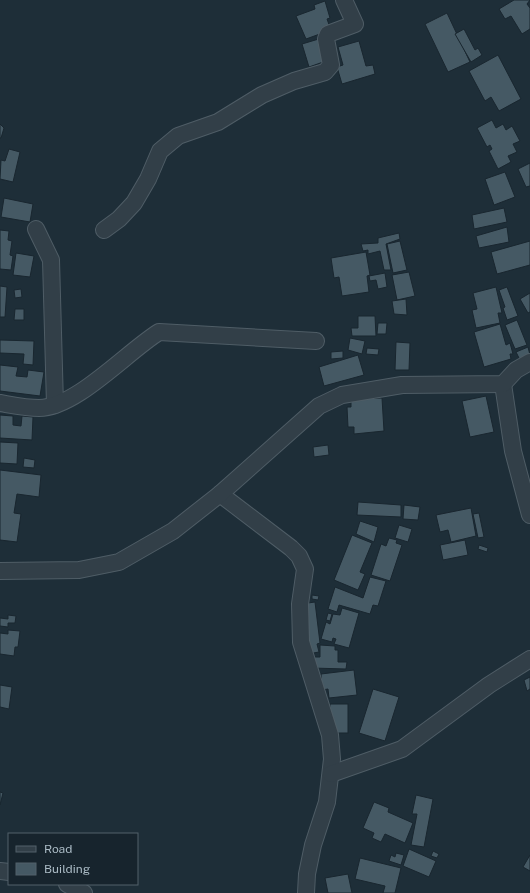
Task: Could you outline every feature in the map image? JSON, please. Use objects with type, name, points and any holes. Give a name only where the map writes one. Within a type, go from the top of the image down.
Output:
[{"type":"street","points":[[104,230],[119,220],[134,202],[148,179],[160,151],[178,136],[218,122],[262,95],[294,81],[325,72],[329,69],[331,65],[326,39],[328,34],[355,24],[344,0]]},
{"type":"street","points":[[36,229],[51,260],[55,405]]},
{"type":"street","points":[[0,403],[40,408],[55,405],[78,394],[123,359],[142,342],[159,332],[316,341]]},
{"type":"street","points":[[0,570],[79,570],[119,562],[174,531],[220,494],[319,406],[342,395],[402,385],[503,384],[516,370],[530,362]]},
{"type":"street","points":[[503,384],[513,451],[530,515]]},
{"type":"street","points":[[220,494],[291,548],[299,556],[305,569],[300,604],[301,642],[330,735],[332,760],[327,802],[313,845],[307,874],[306,893]]},
{"type":"street","points":[[331,774],[402,749],[489,685],[530,659]]},
{"type":"street","points":[[69,885],[84,893]]},
{"type":"building","points":[[514,0],[530,0],[527,4],[530,8],[530,29],[522,34],[511,16],[505,19],[499,9]]},
{"type":"building","points":[[325,1],[330,18],[327,19],[331,30],[306,39],[296,16],[315,9],[314,5]]},
{"type":"building","points":[[447,13],[470,62],[448,72],[425,24]]},
{"type":"building","points":[[464,29],[475,50],[478,48],[482,55],[471,62],[455,34]]},
{"type":"building","points":[[322,38],[326,61],[309,67],[302,44]]},
{"type":"building","points":[[359,41],[366,66],[373,65],[375,74],[342,84],[337,67],[343,65],[338,47]]},
{"type":"building","points":[[498,55],[521,99],[499,111],[491,97],[485,101],[469,71]]},
{"type":"building","points":[[492,120],[496,128],[503,124],[506,130],[512,126],[520,141],[513,144],[517,152],[508,156],[511,162],[498,169],[489,151],[492,149],[490,145],[487,147],[477,128]]},
{"type":"building","points":[[0,124],[4,128],[1,138],[0,138]]},
{"type":"building","points":[[9,149],[20,152],[13,182],[0,179],[1,160],[5,161]]},
{"type":"building","points":[[530,163],[530,186],[526,187],[518,169]]},
{"type":"building","points":[[505,172],[515,197],[494,205],[485,179]]},
{"type":"building","points":[[4,198],[33,204],[30,222],[1,217]]},
{"type":"building","points":[[504,208],[507,222],[474,229],[472,215]]},
{"type":"building","points":[[507,227],[509,242],[479,248],[476,236]]},
{"type":"building","points":[[0,230],[9,231],[8,240],[12,241],[10,255],[13,256],[11,270],[0,269]]},
{"type":"building","points":[[399,233],[400,239],[386,244],[391,270],[384,270],[380,251],[368,254],[368,250],[363,251],[361,244],[378,243],[378,238]]},
{"type":"building","points":[[400,241],[407,270],[393,273],[387,244]]},
{"type":"building","points":[[530,241],[530,265],[497,274],[491,252]]},
{"type":"building","points":[[366,252],[370,275],[367,276],[369,292],[342,296],[339,277],[334,278],[331,258]]},
{"type":"building","points":[[16,253],[34,256],[30,277],[13,275]]},
{"type":"building","points":[[409,272],[415,296],[397,300],[392,275]]},
{"type":"building","points":[[385,273],[387,287],[378,289],[376,280],[370,281],[369,276]]},
{"type":"building","points":[[0,286],[7,287],[5,317],[0,317]]},
{"type":"building","points":[[496,287],[502,313],[498,313],[500,323],[476,328],[472,310],[477,309],[473,293]]},
{"type":"building","points":[[507,287],[518,316],[507,320],[503,308],[505,307],[499,290]]},
{"type":"building","points":[[21,289],[22,297],[15,298],[14,290]]},
{"type":"building","points":[[530,293],[530,312],[528,313],[520,299]]},
{"type":"building","points":[[406,299],[407,315],[394,314],[392,301]]},
{"type":"building","points":[[15,309],[24,309],[24,320],[14,320]]},
{"type":"building","points":[[358,316],[375,316],[376,336],[352,336],[351,328],[358,328]]},
{"type":"building","points":[[517,320],[527,345],[515,349],[505,325]]},
{"type":"building","points":[[378,323],[387,323],[386,334],[377,334]]},
{"type":"building","points":[[500,324],[506,345],[510,343],[513,354],[510,354],[511,359],[484,367],[474,332]]},
{"type":"building","points":[[350,338],[365,341],[362,354],[348,350]]},
{"type":"building","points":[[0,340],[34,341],[33,365],[23,364],[24,354],[0,353]]},
{"type":"building","points":[[396,342],[410,343],[409,370],[395,370]]},
{"type":"building","points":[[528,347],[530,355],[520,360],[516,352]]},
{"type":"building","points":[[367,348],[379,349],[378,355],[366,354]]},
{"type":"building","points":[[343,351],[343,358],[331,359],[331,352]]},
{"type":"building","points":[[358,355],[364,375],[324,386],[319,367]]},
{"type":"building","points":[[0,365],[18,367],[16,376],[27,377],[28,370],[44,372],[40,396],[0,391]]},
{"type":"building","points":[[486,396],[494,432],[470,437],[462,401]]},
{"type":"building","points":[[382,398],[384,431],[354,434],[354,427],[348,427],[347,407],[351,407],[351,399]]},
{"type":"building","points":[[0,415],[13,416],[13,425],[21,426],[22,416],[33,417],[32,440],[0,438]]},
{"type":"building","points":[[0,442],[18,443],[17,464],[0,463]]},
{"type":"building","points":[[328,445],[329,455],[314,457],[313,447]]},
{"type":"building","points":[[24,458],[35,460],[34,468],[23,467]]},
{"type":"building","points":[[0,470],[41,475],[39,497],[17,494],[14,513],[21,514],[17,542],[0,540]]},
{"type":"building","points":[[358,502],[401,505],[401,517],[357,515]]},
{"type":"building","points":[[404,505],[420,507],[418,520],[403,519]]},
{"type":"building","points":[[471,508],[476,536],[451,542],[448,530],[440,532],[436,515]]},
{"type":"building","points":[[479,513],[484,537],[478,538],[473,514]]},
{"type":"building","points":[[360,521],[378,527],[374,542],[356,534]]},
{"type":"building","points":[[399,525],[412,529],[408,542],[395,538]]},
{"type":"building","points":[[352,535],[372,543],[360,572],[365,574],[358,590],[334,580]]},
{"type":"building","points":[[389,538],[397,540],[396,543],[402,545],[390,581],[371,575],[381,544],[386,546]]},
{"type":"building","points":[[465,540],[468,555],[443,560],[440,545]]},
{"type":"building","points":[[479,545],[488,548],[487,552],[478,549]]},
{"type":"building","points":[[370,577],[386,581],[378,606],[373,605],[370,614],[339,605],[337,612],[328,609],[335,587],[363,598]]},
{"type":"building","points":[[312,595],[319,596],[318,600],[312,599]]},
{"type":"building","points":[[315,602],[320,643],[317,644],[319,652],[308,654],[301,604]]},
{"type":"building","points":[[342,608],[359,613],[349,648],[334,644],[336,639],[333,638],[332,642],[321,639],[326,622],[330,624],[333,614],[340,615]]},
{"type":"building","points":[[328,613],[332,614],[330,621],[326,620]]},
{"type":"building","points":[[8,615],[16,616],[15,623],[8,623],[8,627],[0,626],[0,618],[8,619]]},
{"type":"building","points":[[8,630],[20,631],[18,647],[15,647],[14,656],[0,654],[0,633],[8,634]]},
{"type":"building","points":[[320,645],[335,646],[335,650],[338,650],[338,662],[347,662],[346,669],[312,668],[312,657],[320,657]]},
{"type":"building","points":[[354,670],[357,695],[329,698],[328,689],[322,690],[321,674]]},
{"type":"building","points":[[530,677],[530,689],[527,691],[524,680]]},
{"type":"building","points":[[0,685],[12,687],[9,709],[0,707]]},
{"type":"building","points":[[373,689],[399,697],[385,741],[359,733]]},
{"type":"building","points":[[330,704],[348,704],[348,733],[330,733]]},
{"type":"building","points":[[0,792],[3,793],[0,805]]},
{"type":"building","points":[[416,795],[433,799],[424,847],[411,845],[417,814],[412,814]]},
{"type":"building","points":[[374,802],[389,808],[388,812],[413,823],[405,843],[385,834],[381,842],[372,838],[374,833],[363,828]]},
{"type":"building","points":[[409,849],[436,861],[429,877],[403,866]]},
{"type":"building","points":[[433,851],[439,854],[437,858],[431,856]]},
{"type":"building","points":[[396,853],[404,855],[401,865],[389,861],[391,855],[395,857]]},
{"type":"building","points":[[530,855],[530,871],[523,867]]},
{"type":"building","points":[[360,858],[401,868],[395,893],[383,893],[385,886],[355,879]]},
{"type":"building","points":[[348,874],[352,893],[328,893],[325,878]]}]
